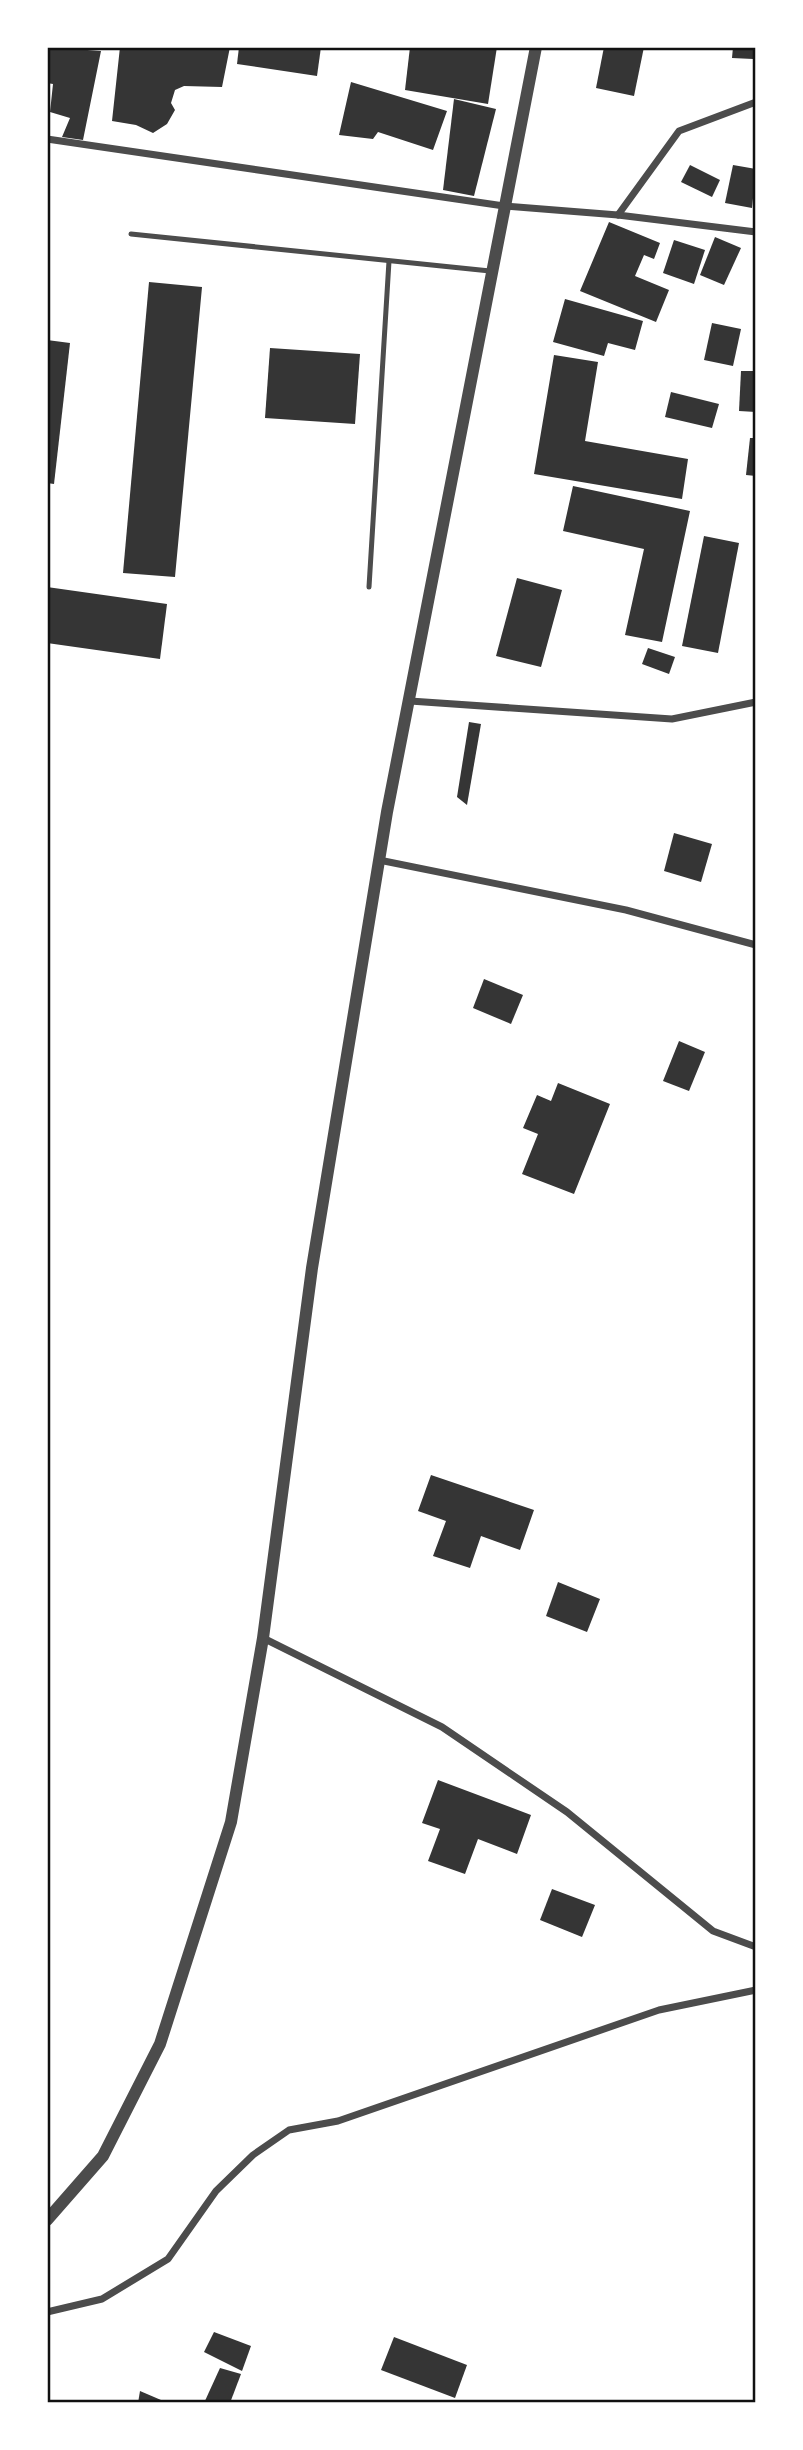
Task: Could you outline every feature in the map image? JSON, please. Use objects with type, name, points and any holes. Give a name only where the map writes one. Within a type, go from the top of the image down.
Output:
[{"type":"street","points":[[47,2220],[103,2156],[160,2044],[231,1822],[263,1638],[312,1268],[379,860],[536,47]]},
{"type":"street","points":[[618,215],[679,131],[756,102]]},
{"type":"street","points":[[47,139],[504,206],[618,215],[756,232]]},
{"type":"street","points":[[410,701],[672,719],[756,702]]},
{"type":"street","points":[[379,860],[626,910],[756,945]]},
{"type":"street","points":[[263,1638],[442,1727],[567,1812],[713,1931],[756,1947]]},
{"type":"street","points":[[47,2312],[102,2299],[168,2259],[216,2191],[253,2155],[289,2130],[338,2121],[659,2010],[756,1990]]},
{"type":"lane","points":[[131,234],[491,272]]},
{"type":"lane","points":[[369,587],[389,261]]},
{"type":"building","points":[[47,47],[101,51],[83,140],[62,137],[70,118],[50,112],[53,84],[47,83]]},
{"type":"building","points":[[120,47],[230,47],[222,87],[184,86],[175,90],[171,103],[175,110],[167,124],[153,133],[136,125],[112,121]]},
{"type":"building","points":[[239,47],[321,47],[317,76],[237,64]]},
{"type":"building","points":[[410,47],[497,47],[488,104],[405,90]]},
{"type":"building","points":[[604,47],[644,47],[634,96],[596,88]]},
{"type":"building","points":[[733,47],[754,47],[753,59],[732,58]]},
{"type":"building","points":[[351,82],[447,111],[433,150],[378,132],[373,139],[339,135]]},
{"type":"building","points":[[454,99],[496,109],[474,196],[443,190]]},
{"type":"building","points":[[690,165],[720,180],[712,197],[681,182]]},
{"type":"building","points":[[733,165],[756,169],[752,208],[725,203]]},
{"type":"building","points":[[609,222],[660,243],[654,259],[644,255],[635,276],[669,290],[656,322],[580,291]]},
{"type":"building","points":[[715,237],[741,248],[724,285],[700,275]]},
{"type":"building","points":[[674,240],[705,250],[694,284],[663,273]]},
{"type":"building","points":[[149,282],[202,287],[175,577],[123,573]]},
{"type":"building","points":[[565,299],[643,321],[635,350],[608,343],[604,356],[553,342]]},
{"type":"building","points":[[712,323],[741,329],[733,366],[704,360]]},
{"type":"building","points":[[47,340],[70,343],[54,484],[47,483]]},
{"type":"building","points":[[270,348],[360,354],[355,424],[265,418]]},
{"type":"building","points":[[554,355],[598,362],[585,441],[688,459],[682,499],[534,474]]},
{"type":"building","points":[[741,371],[756,371],[756,412],[739,411]]},
{"type":"building","points":[[671,392],[719,404],[712,428],[665,417]]},
{"type":"building","points":[[750,438],[756,438],[756,476],[746,475]]},
{"type":"building","points":[[573,486],[690,511],[662,642],[625,635],[644,549],[563,531]]},
{"type":"building","points":[[704,536],[739,543],[718,653],[682,646]]},
{"type":"building","points":[[517,578],[562,590],[541,667],[496,656]]},
{"type":"building","points":[[47,587],[167,604],[160,659],[47,643]]},
{"type":"building","points":[[648,648],[675,657],[669,674],[642,664]]},
{"type":"building","points":[[469,722],[481,724],[467,805],[457,797]]},
{"type":"building","points":[[674,833],[712,844],[701,882],[664,871]]},
{"type":"building","points":[[484,979],[523,995],[511,1024],[473,1008]]},
{"type":"building","points":[[679,1041],[705,1052],[689,1091],[663,1081]]},
{"type":"building","points":[[558,1083],[610,1104],[574,1194],[522,1174],[538,1134],[523,1128],[537,1095],[551,1101]]},
{"type":"building","points":[[431,1475],[534,1510],[520,1550],[481,1536],[470,1568],[433,1556],[446,1521],[418,1511]]},
{"type":"building","points":[[558,1582],[600,1599],[587,1632],[546,1616]]},
{"type":"building","points":[[438,1780],[531,1815],[517,1854],[478,1839],[465,1874],[428,1861],[440,1829],[422,1823]]},
{"type":"building","points":[[552,1889],[595,1905],[582,1937],[540,1920]]},
{"type":"building","points":[[214,2332],[251,2346],[242,2371],[204,2352]]},
{"type":"building","points":[[394,2337],[467,2365],[455,2398],[381,2370]]},
{"type":"building","points":[[220,2368],[241,2374],[230,2403],[204,2403]]},
{"type":"building","points":[[140,2391],[168,2403],[138,2403]]}]
